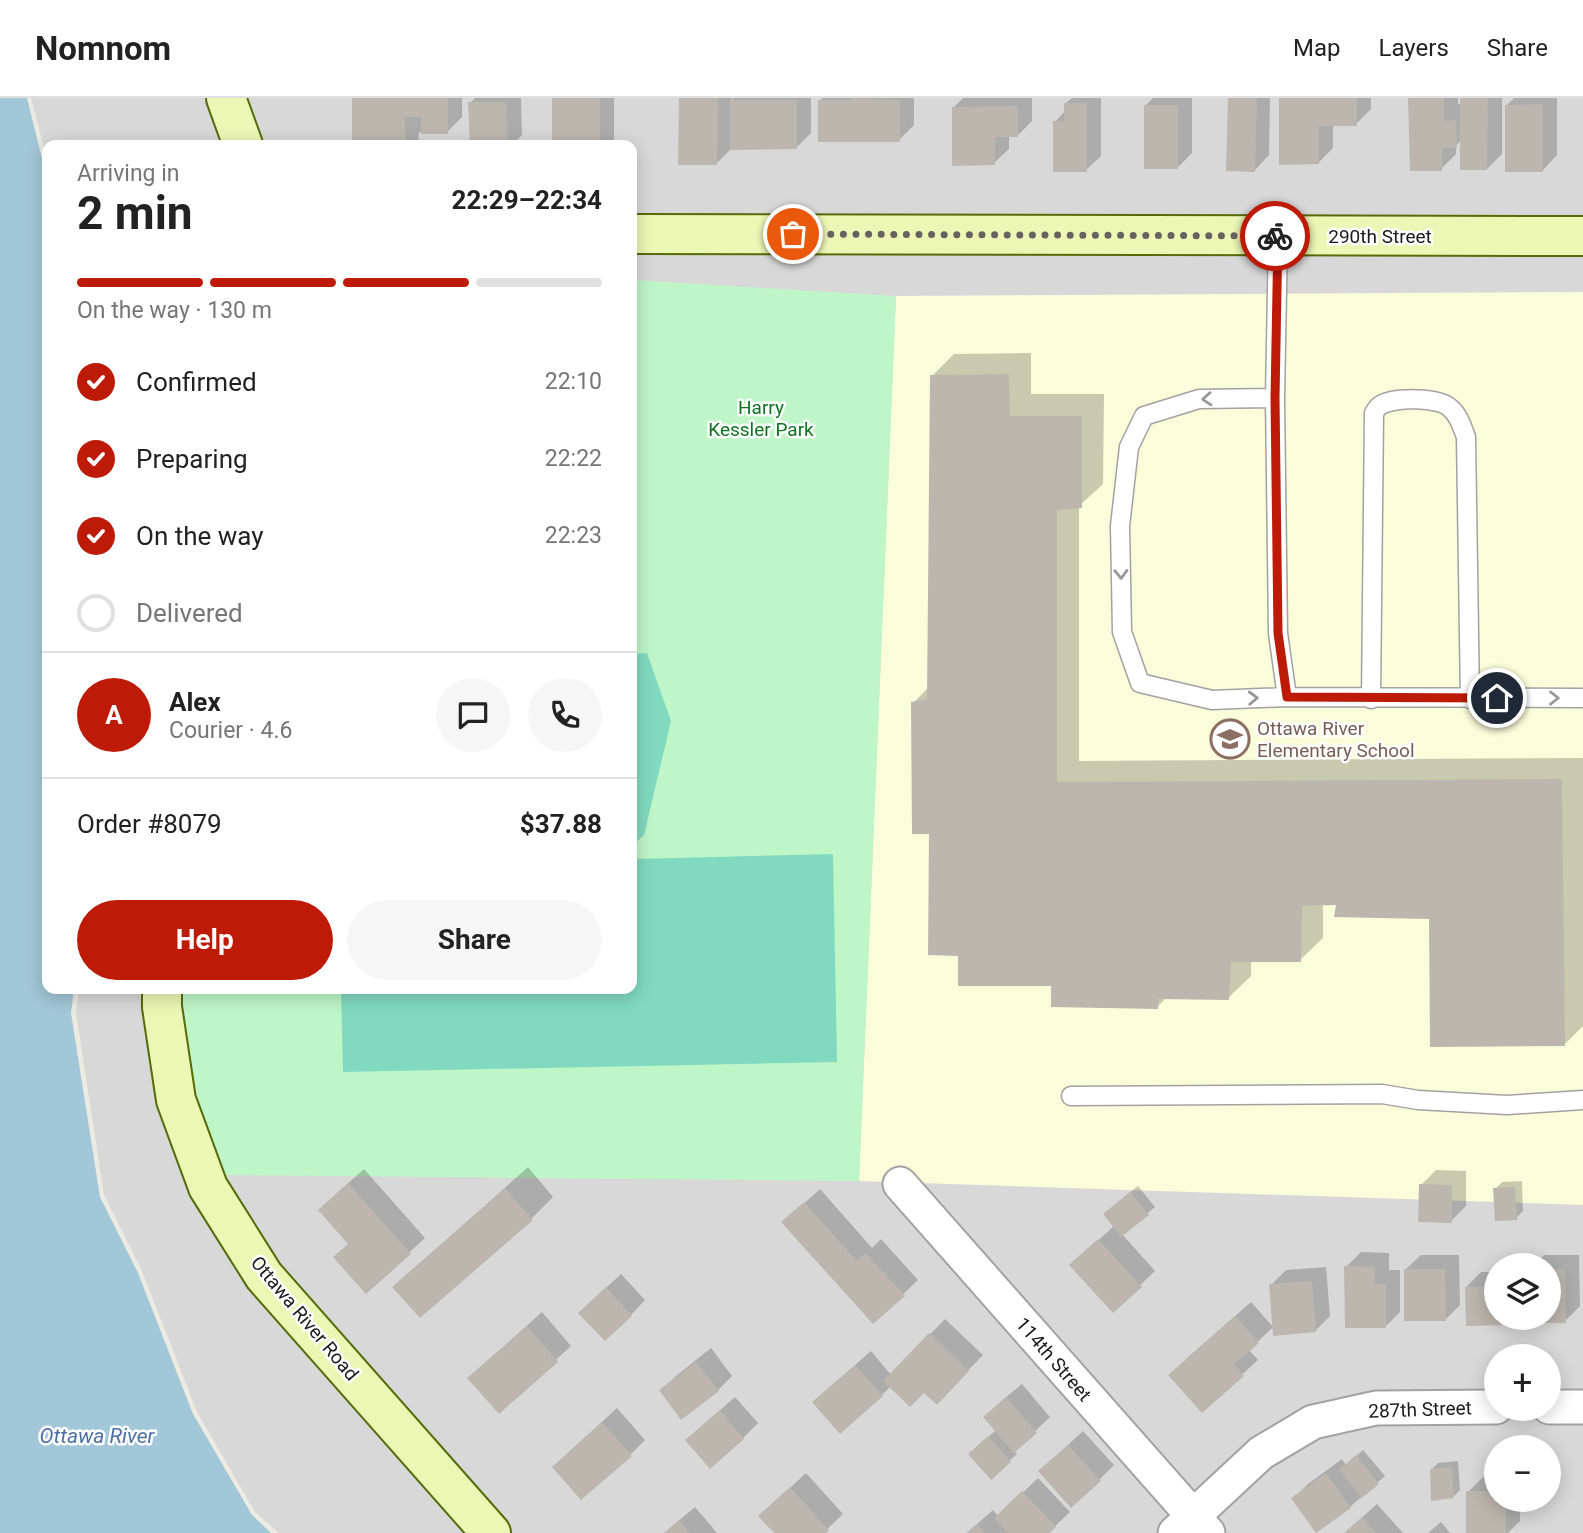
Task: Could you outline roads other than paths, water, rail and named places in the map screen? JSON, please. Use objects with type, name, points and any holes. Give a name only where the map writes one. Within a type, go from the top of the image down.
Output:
[{"type":"street","points":[[226,98],[241,140]]},
{"type":"street","name":"290th Street","points":[[637,234],[1583,236]]},
{"type":"street","name":"Ottawa River Road","points":[[162,994],[176,1100],[208,1187],[264,1276],[491,1533]]},
{"type":"street","name":"114th Street","points":[[900,1184],[1192,1528]]},
{"type":"street","name":"287th Street","points":[[1192,1528],[1261,1453],[1313,1422],[1376,1408],[1484,1407]]},
{"type":"street","points":[[1561,1407],[1583,1407]]},
{"type":"lane","points":[[1278,236],[1275,398],[1278,633],[1287,697]]},
{"type":"lane","points":[[1275,398],[1199,399],[1144,416],[1129,447],[1120,526],[1122,632],[1140,683],[1212,700],[1287,697],[1583,698]]},
{"type":"lane","points":[[1371,699],[1374,412],[1380,405],[1397,400],[1434,401],[1449,405],[1459,418],[1465,437],[1470,699]]},
{"type":"lane","points":[[1071,1097],[1382,1094],[1418,1100],[1507,1105],[1583,1100]]},
{"type":"water","name":"Ottawa River","points":[[0,98],[27,98],[42,159],[42,994],[73,994],[71,1013],[100,1197],[138,1273],[193,1414],[252,1515],[271,1533],[0,1533]]},
{"type":"place","name":"Ottawa River Elementary School","points":[[1230,739]]},
{"type":"park label","name":"Harry Kessler Park","points":[[761,418]]}]
